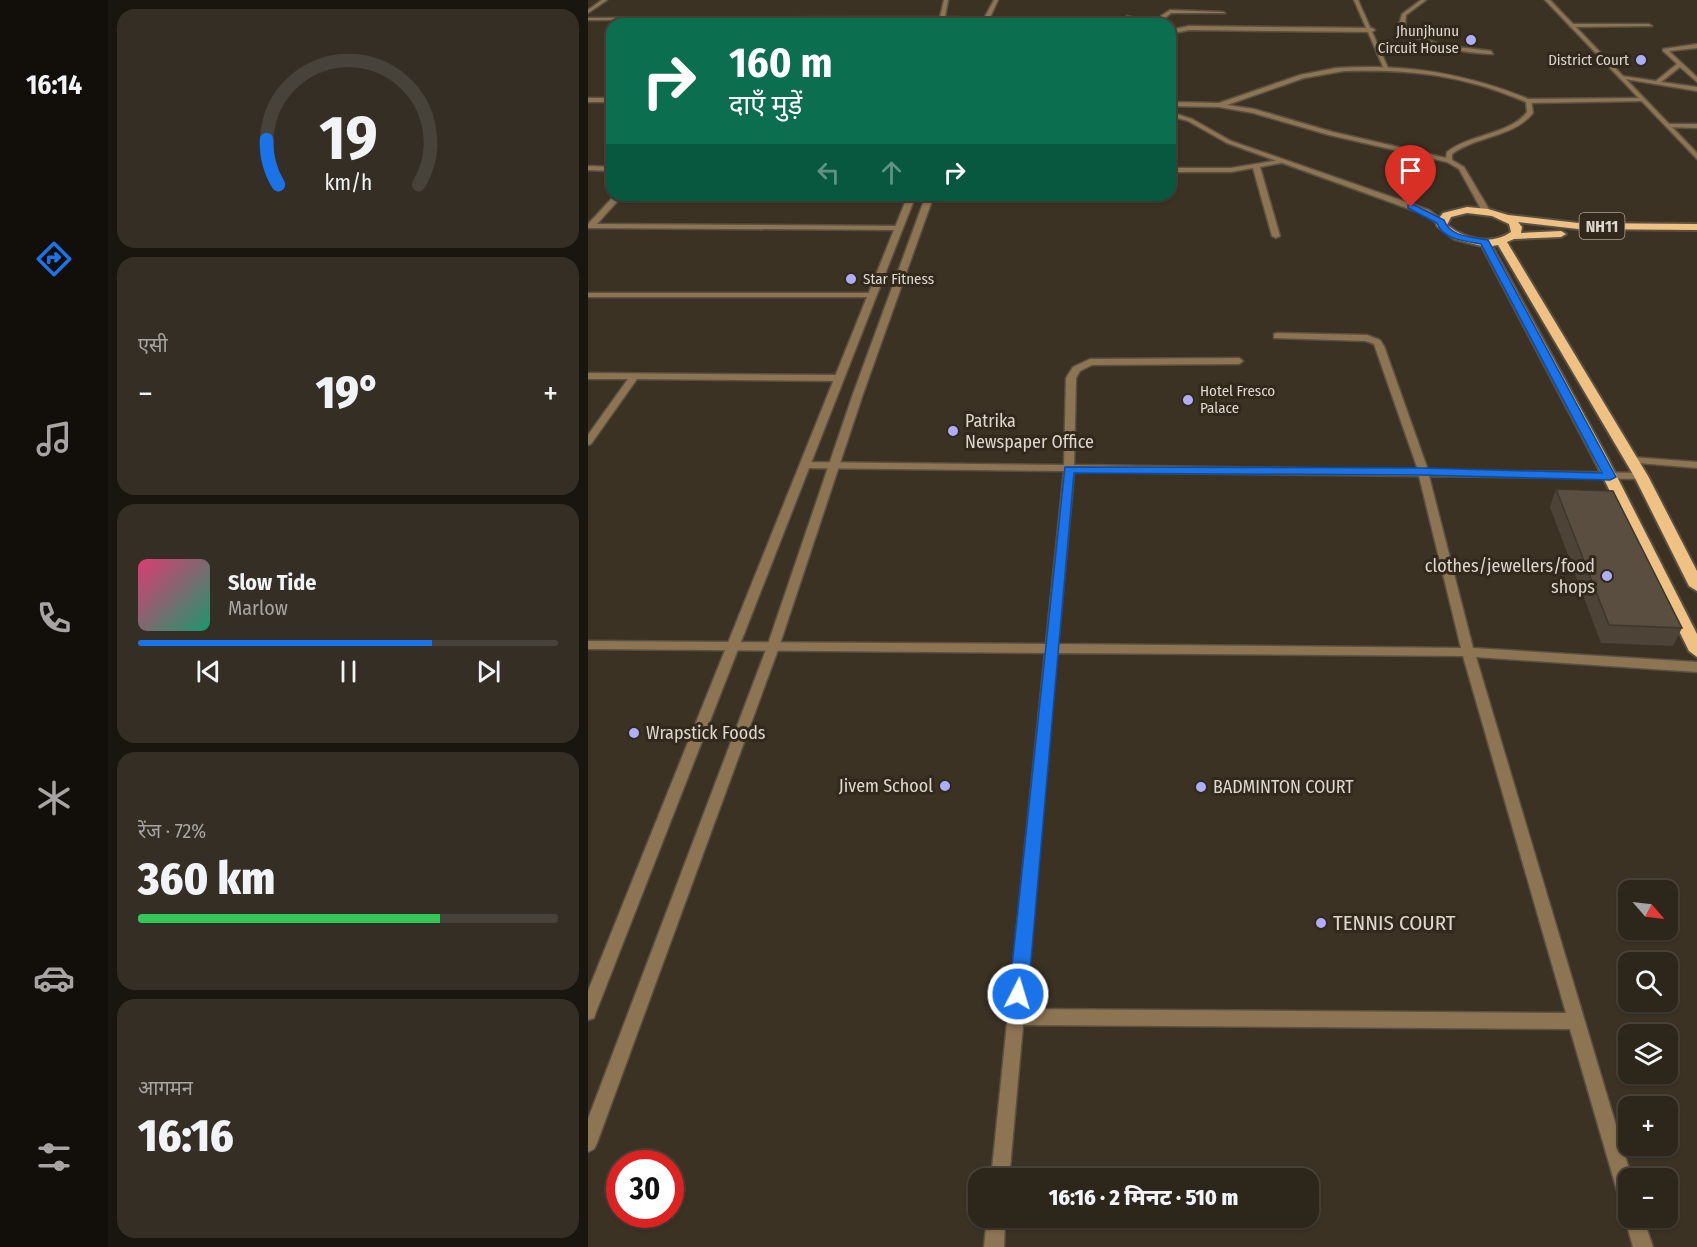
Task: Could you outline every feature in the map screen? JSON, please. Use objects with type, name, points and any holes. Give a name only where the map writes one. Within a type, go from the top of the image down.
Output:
[{"type":"highway","name":"NH11","points":[[1697,227],[1578,226],[1507,218],[1486,211],[1453,212],[1441,222],[1442,226],[1456,236],[1485,242],[1571,234],[1697,236]]},
{"type":"highway","points":[[1507,218],[1517,227],[1507,239],[1641,476],[1697,586]]},
{"type":"highway","points":[[1485,242],[1610,477],[1697,651]]},
{"type":"street","points":[[588,12],[605,0]]},
{"type":"street","points":[[942,18],[946,0]]},
{"type":"street","points":[[987,18],[996,0]]},
{"type":"street","points":[[1356,0],[1372,30],[1387,69]]},
{"type":"street","points":[[1424,0],[1410,8],[1402,19],[1406,33],[1425,40],[1491,53]]},
{"type":"street","points":[[1546,0],[1697,158]]},
{"type":"street","points":[[1163,17],[1170,11],[1223,10],[1227,29]]},
{"type":"street","points":[[588,19],[606,19]]},
{"type":"street","points":[[1572,26],[1649,26]]},
{"type":"street","points":[[1176,30],[1372,30]]},
{"type":"street","points":[[1697,46],[1665,49],[1697,80]]},
{"type":"street","points":[[1658,82],[1680,64]]},
{"type":"street","points":[[1219,105],[1245,99],[1317,72],[1387,69],[1460,76],[1485,82],[1529,101],[1644,100]]},
{"type":"street","points":[[1622,78],[1697,89]]},
{"type":"street","points":[[588,100],[606,100]]},
{"type":"street","points":[[1449,160],[1449,153],[1456,147],[1508,126],[1529,114],[1531,110],[1529,101]]},
{"type":"street","points":[[1176,104],[1219,105],[1254,111],[1330,135],[1449,160],[1462,168],[1486,211]]},
{"type":"street","points":[[588,105],[606,105]]},
{"type":"street","points":[[1176,116],[1190,120],[1229,142],[1426,212],[1441,222]]},
{"type":"street","points":[[1668,126],[1697,126]]},
{"type":"street","points":[[1176,170],[1231,170],[1280,162]]},
{"type":"street","points":[[1256,166],[1276,236]]},
{"type":"street","points":[[588,168],[606,169]]},
{"type":"street","points":[[590,226],[613,201]]},
{"type":"street","points":[[588,1012],[870,295],[909,201]]},
{"type":"street","points":[[588,1143],[773,647],[861,383],[928,201]]},
{"type":"street","points":[[590,226],[898,228]]},
{"type":"street","points":[[588,295],[870,295]]},
{"type":"street","points":[[1277,336],[1367,338],[1377,342],[1423,471],[1468,652],[1619,1168]]},
{"type":"street","points":[[1001,1168],[1069,469],[1071,378],[1080,366],[1103,361],[1239,361]]},
{"type":"street","points":[[588,376],[838,378]]},
{"type":"street","points":[[588,442],[635,376]]},
{"type":"street","points":[[1631,460],[1697,465]]},
{"type":"street","points":[[805,465],[1423,471],[1641,476]]},
{"type":"street","points":[[588,645],[1468,652],[1697,667]]},
{"type":"street","points":[[1016,1017],[1576,1020]]},
{"type":"street","points":[[994,1247],[995,1228]]},
{"type":"street","points":[[1637,1228],[1643,1247]]},
{"type":"building","name":"clothes/jewellers/food shops","points":[[1556,489],[1613,491],[1682,628],[1609,625]]},
{"type":"place","name":"Jhunjhunu Circuit House","points":[[1471,40]]},
{"type":"place","name":"District Court","points":[[1641,60]]},
{"type":"place","name":"Star Fitness","points":[[851,279]]},
{"type":"place","name":"Hotel Fresco Palace","points":[[1188,400]]},
{"type":"place","name":"Patrika Newspaper Office","points":[[953,431]]},
{"type":"place","name":"clothes/jewellers/food shops","points":[[1607,576]]},
{"type":"place","name":"Wrapstick Foods","points":[[634,733]]},
{"type":"place","name":"Jivem School","points":[[945,786]]},
{"type":"place","name":"BADMINTON COURT","points":[[1201,787]]},
{"type":"place","name":"TENNIS COURT","points":[[1321,923]]},
{"type":"route","points":[[1018,994],[1069,469],[1423,471],[1610,477],[1485,242],[1464,239],[1449,233],[1441,222],[1426,212],[1411,207]]}]
